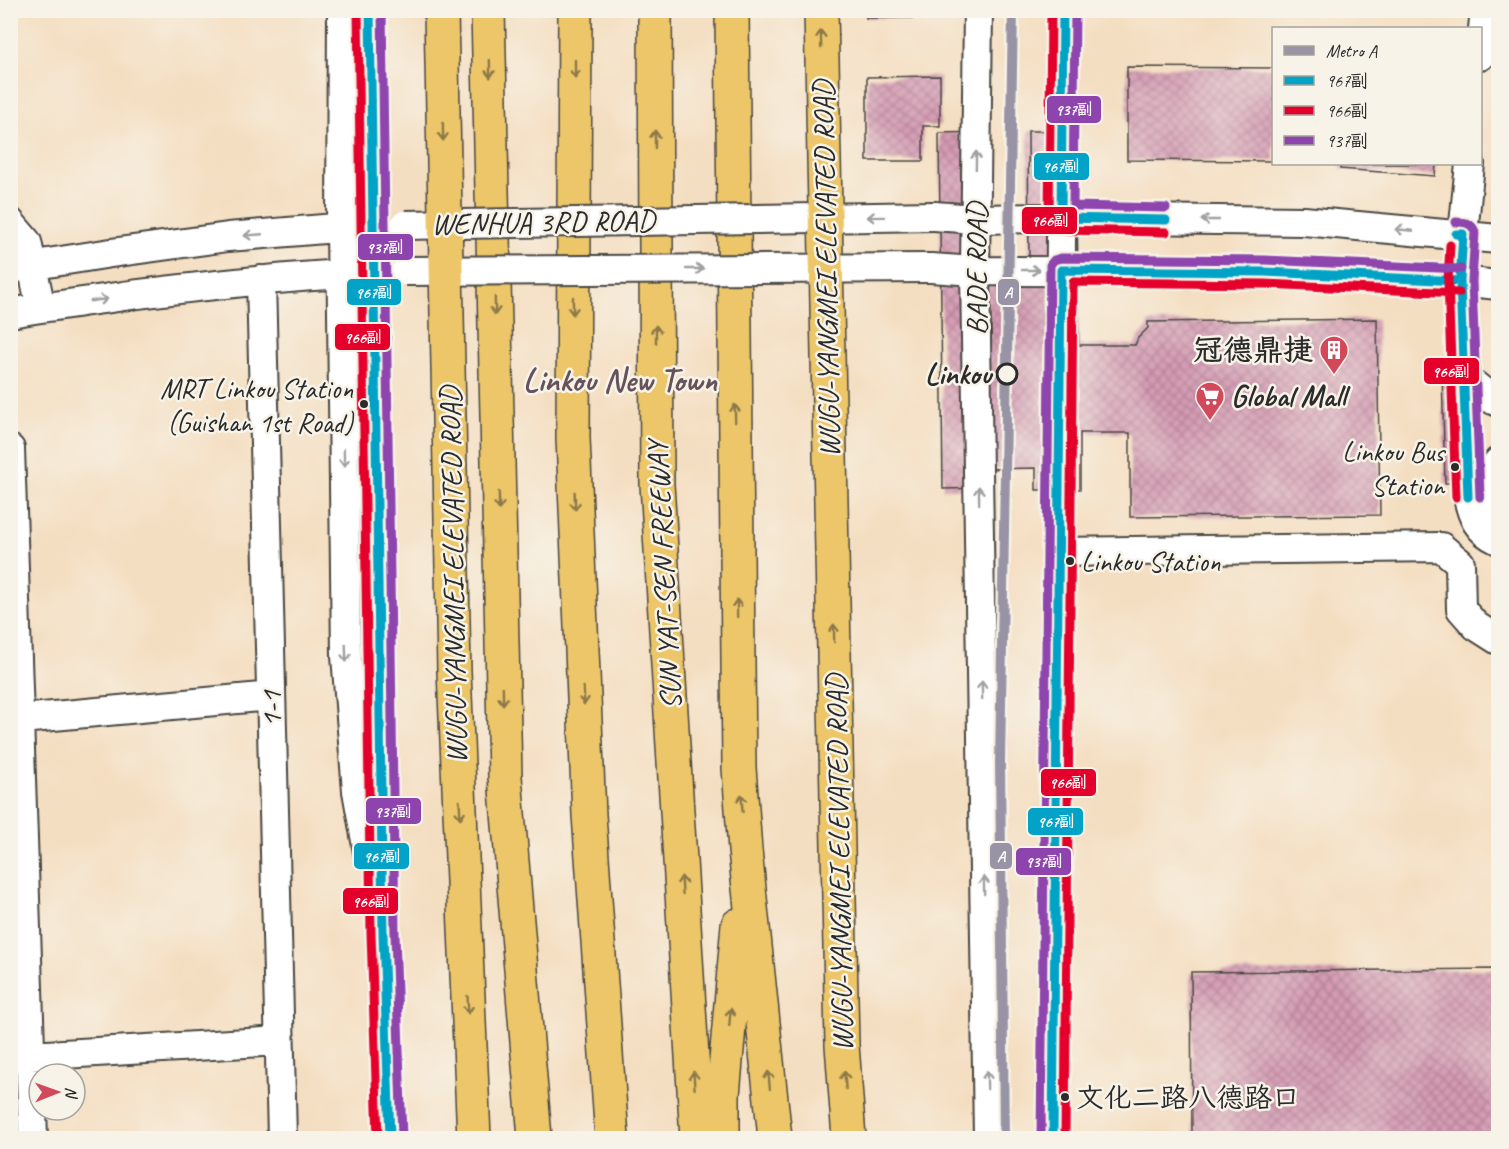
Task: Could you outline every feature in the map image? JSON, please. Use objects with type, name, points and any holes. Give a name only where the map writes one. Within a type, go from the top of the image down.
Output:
[{"type":"highway","name":"WUGU-YANGMEI ELEVATED ROAD","points":[[441,10],[454,671],[474,1138]]},
{"type":"highway","points":[[488,10],[505,777],[535,1138]]},
{"type":"highway","points":[[575,10],[573,438],[589,815],[612,1138]]},
{"type":"highway","name":"SUN YAT-SEN FREEWAY","points":[[655,10],[657,484],[697,1138]]},
{"type":"highway","points":[[732,10],[739,768],[745,850],[775,1138]]},
{"type":"highway","name":"WUGU-YANGMEI ELEVATED ROAD","points":[[821,10],[842,1021],[849,1138]]},
{"type":"highway","points":[[723,1138],[723,1095],[745,850]]},
{"type":"street","points":[[294,231],[310,222],[324,208],[328,194],[328,10]]},
{"type":"street","points":[[342,10],[346,656],[357,791],[383,934]]},
{"type":"street","points":[[370,10],[383,934],[390,1138]]},
{"type":"street","name":"BADE ROAD","points":[[978,10],[975,271],[988,1138]]},
{"type":"street","points":[[1053,1138],[1063,10]]},
{"type":"street","points":[[1482,38],[1485,10]]},
{"type":"street","points":[[1470,165],[1460,281],[1468,497],[1472,516],[1487,535],[1498,540]]},
{"type":"street","name":"WENHUA 3RD ROAD","points":[[21,267],[216,238],[342,227],[405,225],[934,216],[975,219],[1305,221],[1498,239]]},
{"type":"street","points":[[10,222],[27,242],[21,267],[41,308]]},
{"type":"street","name":"WENHUA 3RD ROAD","points":[[10,313],[182,288],[261,280],[406,271],[931,268],[975,271],[1265,272],[1460,281],[1498,285]]},
{"type":"street","name":"1-1","points":[[261,280],[282,1138]]},
{"type":"street","points":[[1463,376],[1498,402]]},
{"type":"street","points":[[10,449],[20,1057],[33,1138]]},
{"type":"street","points":[[1498,462],[1496,466],[1498,515]]},
{"type":"street","points":[[1059,552],[1441,547],[1460,563],[1461,609],[1476,626],[1498,640]]},
{"type":"street","points":[[15,719],[271,696]]},
{"type":"street","points":[[20,1057],[279,1041]]},
{"type":"building","points":[[866,10],[940,10],[940,18],[866,18]]},
{"type":"building","points":[[1127,67],[1272,68],[1272,161],[1127,160]]},
{"type":"building","points":[[940,76],[940,126],[923,126],[923,161],[867,161],[867,77]]},
{"type":"building","points":[[1028,131],[1076,131],[1079,345],[1135,345],[1138,338],[1148,328],[1148,322],[1377,319],[1380,515],[1130,517],[1130,433],[1080,433],[1080,489],[1036,490],[1036,468],[983,469],[983,488],[943,489],[939,133],[988,132],[990,258],[1029,258]]},
{"type":"building","points":[[1341,165],[1436,165],[1435,176],[1340,169]]},
{"type":"building","points":[[1459,372],[1463,483],[1445,483],[1442,373]]},
{"type":"building","points":[[1498,969],[1498,1138],[1192,1138],[1191,972]]},
{"type":"metro line","name":"A","points":[[1004,1138],[1000,762],[1013,10]]},
{"type":"transit line","name":"966副","points":[[358,10],[371,934],[378,1138]]},
{"type":"transit line","name":"967副","points":[[370,10],[383,934],[390,1138]]},
{"type":"transit line","name":"937副","points":[[382,10],[395,934],[402,1138]]},
{"type":"transit line","name":"966副","points":[[1051,10],[1049,218],[1051,224],[1060,230],[1166,232]]},
{"type":"transit line","name":"967副","points":[[1063,10],[1061,218],[1166,220]]},
{"type":"transit line","name":"937副","points":[[1075,10],[1073,206],[1166,208]]},
{"type":"transit line","name":"937副","points":[[1456,222],[1468,224],[1475,232],[1472,281],[1480,497]]},
{"type":"transit line","name":"967副","points":[[1456,234],[1463,234],[1460,281],[1468,497]]},
{"type":"transit line","name":"966副","points":[[1450,245],[1448,281],[1456,497]]},
{"type":"transit line","name":"937副","points":[[1041,1138],[1050,265],[1054,260],[1061,258],[1265,260],[1461,269]]},
{"type":"transit line","name":"967副","points":[[1053,1138],[1061,270],[1265,272],[1460,281]]},
{"type":"transit line","name":"966副","points":[[1065,1138],[1073,282],[1265,284],[1459,293]]},
{"type":"place","name":"Linkou","points":[[1007,374]]},
{"type":"place","name":"冠德鼎捷","points":[[1334,376]]},
{"type":"place","name":"MRT Linkou Station (Guishan 1st Road)","points":[[364,404]]},
{"type":"place","name":"Global Mall","points":[[1210,422]]},
{"type":"place","name":"Linkou Bus Station","points":[[1455,467]]},
{"type":"place","name":"Linkou Station","points":[[1070,561]]},
{"type":"place","name":"文化二路八德路口","points":[[1065,1097]]},
{"type":"district","name":"Linkou New Town","points":[[620,380]]}]
